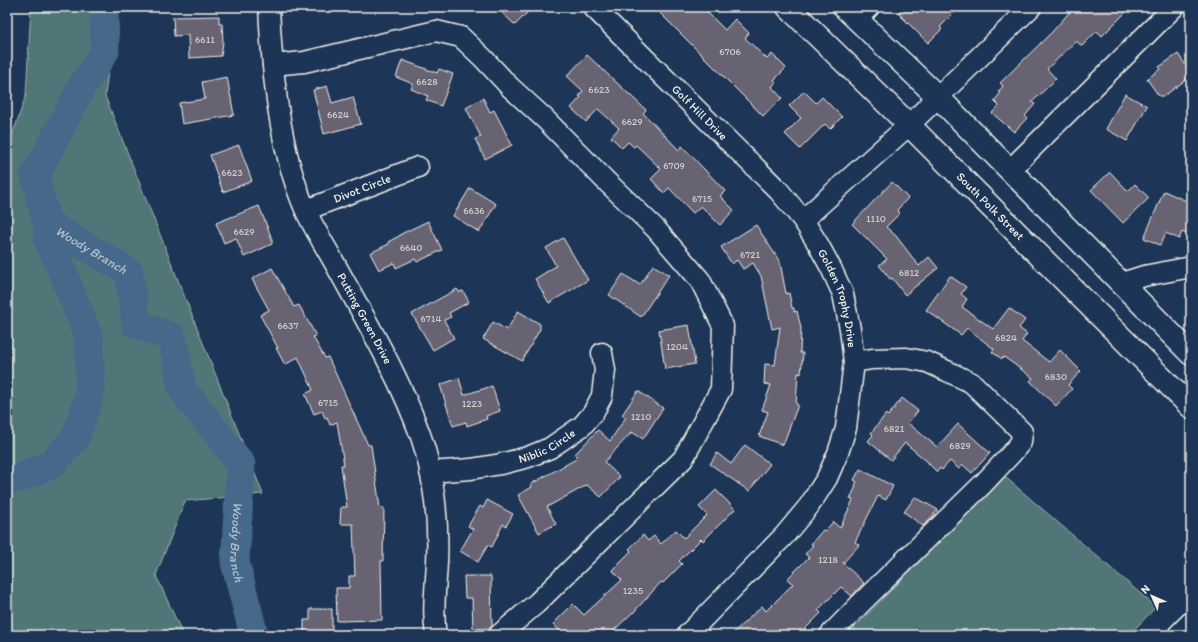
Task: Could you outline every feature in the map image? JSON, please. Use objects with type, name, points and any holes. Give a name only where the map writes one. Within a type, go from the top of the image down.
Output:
[{"type":"main road","name":"South Polk Street","points":[[788,7],[909,125],[1191,407]]},
{"type":"main road","points":[[857,11],[937,96],[1191,354]]},
{"type":"street","name":"Putting Green Drive","points":[[269,7],[270,49],[281,121],[287,152],[296,185],[306,210],[383,350],[404,393],[421,439],[430,472],[435,502],[437,560],[434,621],[436,635]]},
{"type":"street","name":"Golf Hill Drive","points":[[593,7],[779,191],[803,220]]},
{"type":"street","points":[[803,220],[909,125],[937,96],[1031,7]]},
{"type":"street","points":[[1010,170],[1174,7]]},
{"type":"street","points":[[273,65],[304,62],[436,31],[461,37],[510,87],[545,119],[655,228],[700,280],[723,326],[721,389],[684,459],[537,602],[499,635]]},
{"type":"street","name":"Divot Circle","points":[[306,210],[418,167]]},
{"type":"street","name":"Golden Trophy Drive","points":[[687,635],[784,536],[809,506],[827,478],[838,453],[846,428],[854,362],[850,329],[843,294],[822,250],[803,220]]},
{"type":"street","points":[[1122,283],[1144,276],[1191,267]]},
{"type":"street","name":"Niblic Circle","points":[[430,472],[471,469],[501,464],[528,457],[550,448],[582,426],[602,396],[605,370],[602,352]]},
{"type":"street","points":[[830,635],[1007,458],[1021,442],[1022,432],[972,382],[927,362],[906,358],[872,359],[854,362]]},
{"type":"street","points":[[1178,635],[1191,622]]},
{"type":"green space","points":[[31,7],[116,7],[105,96],[263,494],[185,501],[156,575],[183,635],[7,635],[7,151],[26,95]]},
{"type":"green space","points":[[1004,476],[1156,607],[1129,635],[847,635]]},
{"type":"building","points":[[496,7],[533,7],[515,25]]},
{"type":"building","points":[[654,7],[702,7],[725,30],[735,19],[749,33],[745,38],[767,59],[772,54],[786,68],[774,80],[776,82],[772,87],[782,98],[763,116]]},
{"type":"building","points":[[905,7],[960,7],[940,27],[942,29],[928,43],[898,13]]},
{"type":"building","points":[[1074,7],[1131,7],[1102,36],[1097,31],[1082,46],[1076,41],[1047,69],[1056,79],[1032,102],[1035,104],[1025,116],[1027,118],[1014,132],[992,113],[999,106],[994,101],[1000,94],[998,92],[1003,86],[1000,83],[1052,32]]},
{"type":"building","points":[[219,16],[219,24],[222,24],[223,42],[221,56],[189,58],[188,35],[174,36],[173,17]]},
{"type":"building","points":[[1178,54],[1191,73],[1191,76],[1164,96],[1159,96],[1147,79],[1160,69],[1159,67]]},
{"type":"building","points":[[587,55],[646,110],[643,113],[679,150],[682,146],[725,191],[720,196],[734,210],[720,225],[701,206],[693,213],[669,188],[664,193],[651,179],[661,169],[636,145],[634,147],[628,142],[622,148],[611,137],[619,128],[598,109],[586,122],[571,108],[581,97],[579,96],[583,91],[567,76]]},
{"type":"building","points":[[402,60],[437,73],[439,69],[453,74],[441,106],[426,100],[428,96],[411,89],[413,84],[396,77]]},
{"type":"building","points":[[227,77],[234,115],[182,124],[179,103],[205,99],[202,82]]},
{"type":"building","points":[[327,86],[332,103],[353,97],[361,124],[324,134],[313,90]]},
{"type":"building","points":[[804,91],[816,103],[822,97],[842,117],[830,129],[825,124],[800,149],[785,134],[801,118],[789,106]]},
{"type":"building","points":[[1125,94],[1147,106],[1127,141],[1106,129]]},
{"type":"building","points":[[483,98],[490,112],[494,110],[512,145],[485,159],[475,139],[481,137],[466,108]]},
{"type":"building","points":[[239,145],[252,181],[223,192],[210,155]]},
{"type":"building","points":[[1110,172],[1128,191],[1135,184],[1149,198],[1123,223],[1091,190]]},
{"type":"building","points":[[892,182],[908,198],[897,210],[900,213],[886,227],[896,236],[919,266],[929,257],[938,268],[905,295],[892,278],[890,279],[879,265],[887,259],[852,224]]},
{"type":"building","points":[[470,188],[496,204],[479,232],[453,216]]},
{"type":"building","points":[[1164,191],[1191,203],[1191,236],[1182,232],[1179,239],[1166,233],[1160,245],[1144,238]]},
{"type":"building","points":[[259,206],[272,239],[272,244],[244,257],[236,238],[224,243],[216,223]]},
{"type":"building","points":[[428,221],[442,250],[417,262],[415,259],[396,268],[394,263],[379,270],[370,253],[389,244],[388,242],[401,234]]},
{"type":"building","points":[[756,225],[780,262],[786,294],[789,293],[794,312],[797,311],[801,328],[800,353],[803,353],[801,374],[798,373],[796,404],[798,405],[783,445],[759,436],[768,412],[762,410],[771,385],[764,384],[765,364],[775,365],[780,327],[772,329],[761,276],[753,263],[743,269],[737,260],[732,264],[721,247]]},
{"type":"building","points":[[563,238],[588,280],[549,303],[535,279],[556,266],[546,248]]},
{"type":"building","points":[[653,265],[669,275],[641,317],[609,295],[623,274],[640,285]]},
{"type":"building","points":[[272,268],[294,307],[299,305],[316,336],[313,337],[325,358],[328,357],[368,445],[371,445],[380,508],[384,508],[383,561],[381,561],[382,620],[337,621],[336,588],[349,588],[349,576],[355,576],[353,524],[340,524],[341,507],[347,507],[341,465],[344,465],[337,422],[330,425],[327,417],[325,418],[322,411],[314,414],[305,394],[313,390],[298,357],[285,365],[276,348],[278,348],[260,315],[269,310],[252,279]]},
{"type":"building","points":[[950,276],[966,287],[961,294],[967,299],[962,307],[993,329],[1009,308],[1025,320],[1019,328],[1027,334],[1022,341],[1049,362],[1060,350],[1081,371],[1068,385],[1072,389],[1056,406],[1030,381],[1033,378],[1004,357],[1002,359],[992,352],[994,349],[967,328],[961,335],[926,310]]},
{"type":"building","points":[[457,289],[459,292],[463,291],[469,302],[449,313],[451,317],[444,320],[454,338],[433,350],[412,314]]},
{"type":"building","points":[[518,311],[540,324],[540,329],[522,361],[483,339],[493,322],[507,330]]},
{"type":"building","points":[[689,325],[695,364],[665,369],[659,330]]},
{"type":"building","points":[[459,378],[464,395],[492,386],[500,411],[486,416],[487,419],[467,426],[466,422],[453,426],[440,385]]},
{"type":"building","points":[[638,391],[663,408],[643,439],[632,432],[604,462],[620,477],[601,497],[587,485],[547,507],[556,524],[539,533],[518,495],[532,487],[531,484],[578,458],[575,454],[598,430],[610,441],[626,417],[622,415]]},
{"type":"building","points":[[902,398],[918,411],[908,423],[937,447],[958,424],[990,453],[972,473],[963,465],[959,469],[950,461],[942,470],[940,468],[937,472],[929,463],[905,443],[891,460],[868,441],[873,435],[871,433],[886,414],[888,416]]},
{"type":"building","points":[[745,445],[770,464],[749,491],[710,464],[717,453],[731,464]]},
{"type":"building","points":[[860,469],[893,486],[886,500],[878,496],[855,542],[859,545],[843,563],[864,583],[852,596],[841,587],[818,610],[821,613],[799,635],[731,635],[762,606],[766,611],[793,584],[787,579],[809,557],[805,554],[823,530],[825,531],[833,522],[840,528],[853,500],[850,499],[857,482],[854,480]]},
{"type":"building","points":[[716,490],[735,509],[703,541],[701,539],[679,561],[682,564],[663,583],[661,582],[633,613],[609,635],[564,635],[553,624],[573,604],[584,615],[622,580],[612,570],[631,551],[629,549],[643,535],[648,541],[654,536],[661,544],[676,530],[684,538],[707,515],[699,507]]},
{"type":"building","points":[[915,497],[938,510],[923,526],[904,512]]},
{"type":"building","points":[[487,500],[513,514],[506,526],[503,524],[492,547],[488,545],[478,562],[460,551],[473,529],[468,526],[480,506],[483,508]]},
{"type":"building","points":[[464,576],[491,576],[492,626],[490,628],[473,629],[472,598],[465,598]]},
{"type":"building","points":[[310,609],[332,609],[332,635],[304,635],[304,620],[310,620]]},
{"type":"waterway","points":[[7,480],[20,478],[52,464],[76,437],[90,393],[89,338],[64,275],[48,240],[47,223],[35,176],[80,90],[105,51],[104,7]]},
{"type":"waterway","name":"Woody Branch","points":[[47,223],[129,272],[136,324],[172,337],[182,389],[241,464],[235,562],[254,635]]}]
